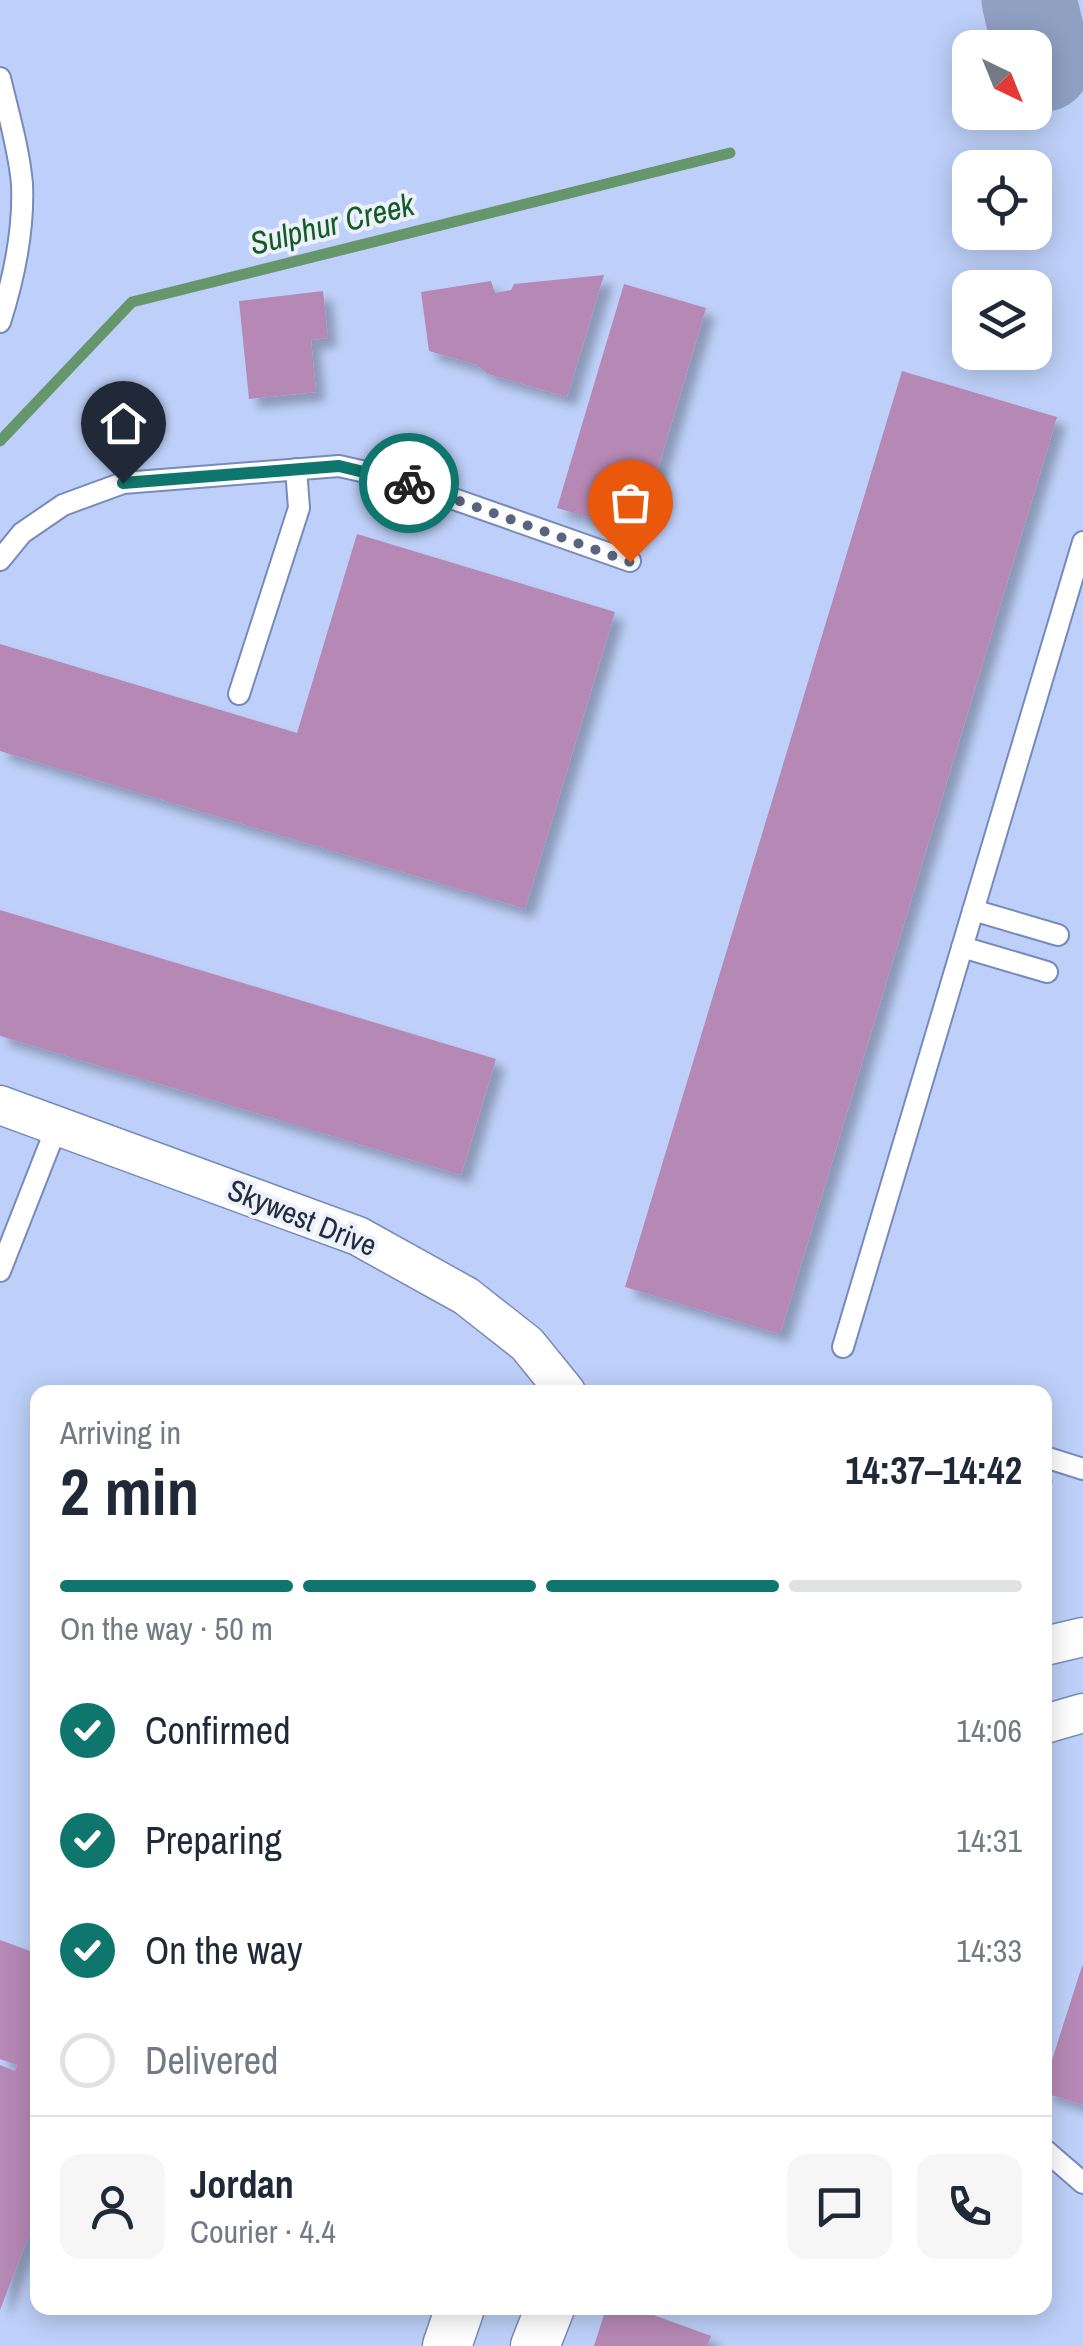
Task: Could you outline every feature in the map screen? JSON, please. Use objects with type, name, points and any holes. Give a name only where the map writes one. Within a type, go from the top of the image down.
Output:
[{"type":"street","name":"Skywest Drive","points":[[0,1105],[358,1236],[466,1296],[527,1344],[560,1385]]},
{"type":"street","points":[[1052,1644],[1083,1637]]},
{"type":"street","points":[[1052,1722],[1083,1713]]},
{"type":"street","points":[[447,2346],[458,2315]]},
{"type":"street","points":[[536,2346],[547,2315]]},
{"type":"lane","points":[[0,78],[22,182],[22,214],[12,284],[0,322]]},
{"type":"lane","points":[[0,560],[22,533],[63,506],[123,483],[339,466],[397,479],[630,562]]},
{"type":"lane","points":[[238,694],[300,508],[296,468]]},
{"type":"lane","points":[[843,1347],[1083,542]]},
{"type":"lane","points":[[973,910],[1058,935]]},
{"type":"lane","points":[[962,947],[1047,972]]},
{"type":"lane","points":[[0,1271],[57,1126]]},
{"type":"lane","points":[[1052,1459],[1083,1468]]},
{"type":"lane","points":[[1052,2156],[1083,2183]]},
{"type":"building","points":[[604,275],[567,397],[488,374],[477,365],[429,351],[421,292],[491,281],[495,293],[511,290],[514,284]]},
{"type":"building","points":[[624,284],[706,308],[639,532],[557,508]]},
{"type":"building","points":[[323,291],[328,338],[311,340],[316,392],[249,399],[239,301]]},
{"type":"building","points":[[902,371],[1057,417],[780,1334],[625,1287]]},
{"type":"building","points":[[357,534],[615,612],[525,909],[0,751],[0,644],[297,733]]},
{"type":"building","points":[[0,910],[496,1059],[461,1175],[0,1036]]},
{"type":"building","points":[[0,1940],[30,1951],[30,2233],[0,2310],[0,2065],[15,2071],[17,2065],[0,2059]]},
{"type":"building","points":[[1083,1966],[1083,2105],[1052,2095],[1052,2060]]},
{"type":"building","points":[[604,2315],[653,2315],[711,2336],[707,2346],[594,2346]]},
{"type":"waterway","name":"Sulphur Creek","points":[[0,441],[132,302],[730,153]]},
{"type":"taxiway","points":[[1029,0],[1036,30]]},
{"type":"way so far","points":[[409,483],[539,526],[630,562]]},
{"type":"route","points":[[123,483],[339,466],[409,483]]}]
